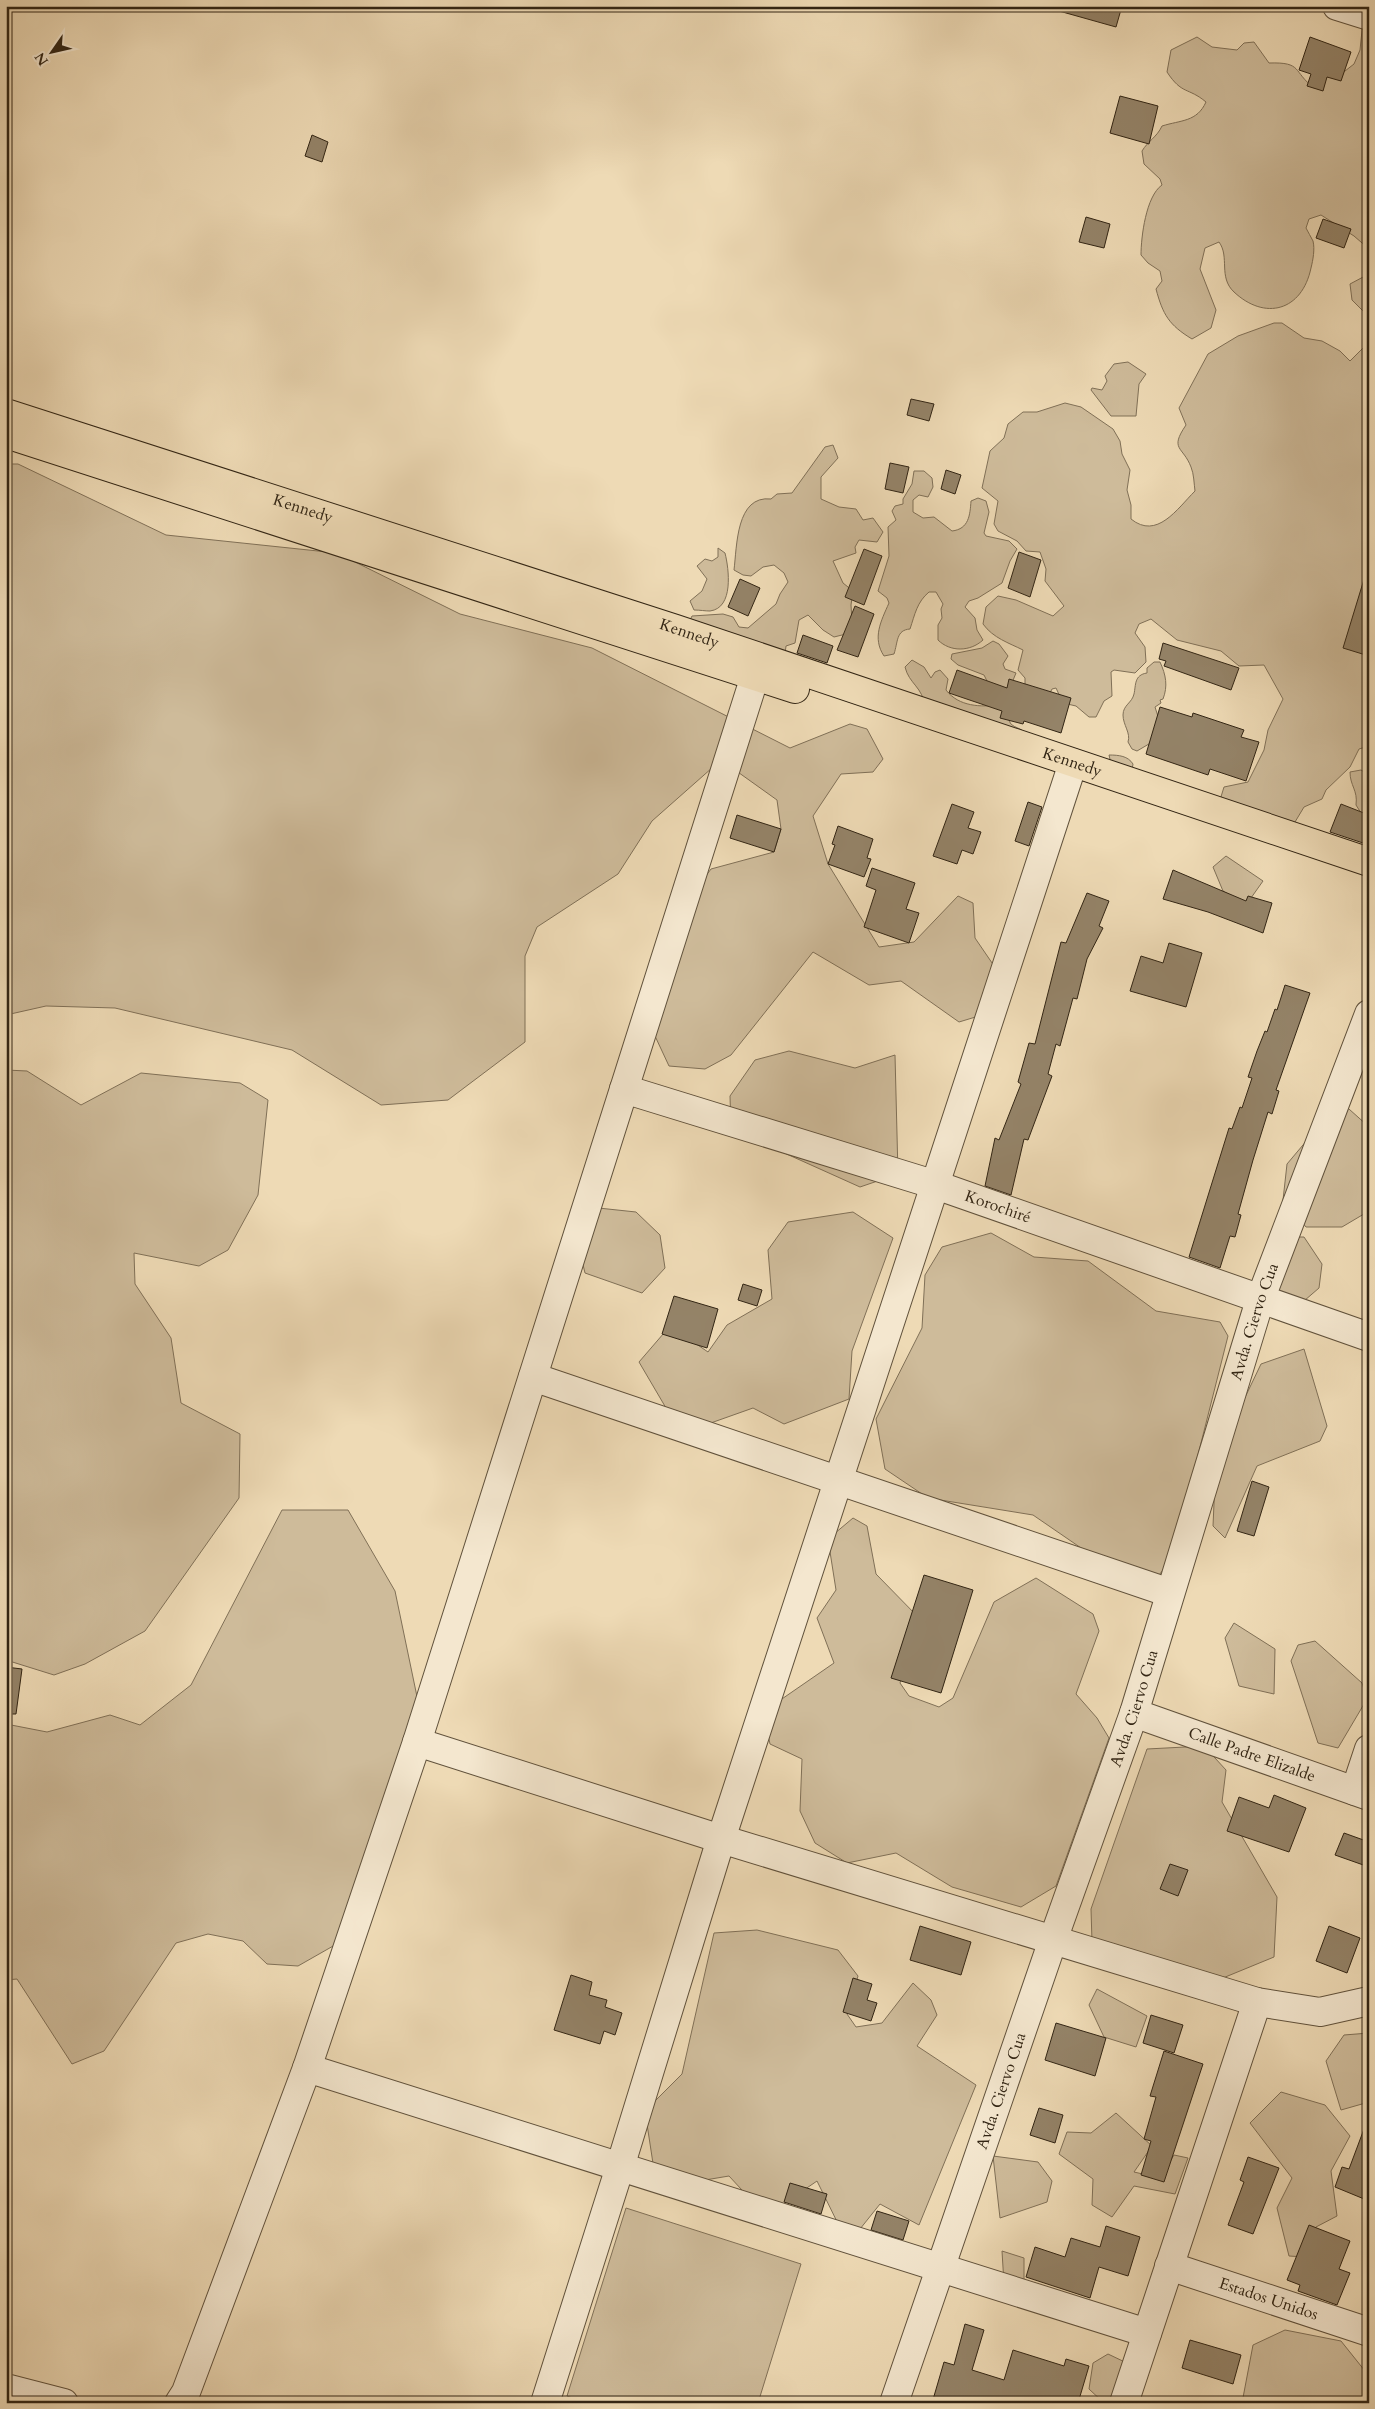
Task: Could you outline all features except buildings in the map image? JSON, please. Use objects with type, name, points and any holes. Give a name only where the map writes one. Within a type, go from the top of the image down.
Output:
[{"type":"main road","name":"Kennedy","points":[[6,413],[676,629],[1070,771],[1369,882]]},
{"type":"main road","name":"Kennedy","points":[[6,434],[755,676],[1369,862]]},
{"type":"street","points":[[1337,6],[1369,16]]},
{"type":"street","points":[[179,2403],[186,2392],[307,2068],[417,1742],[755,676]]},
{"type":"street","points":[[545,2403],[721,1839],[1070,771]]},
{"type":"street","name":"Avda. Ciervo Cua","points":[[894,2403],[1053,1940],[1134,1713],[1260,1300],[1369,1014]]},
{"type":"street","name":"Korochiré","points":[[624,1089],[936,1185],[1369,1337]]},
{"type":"street","points":[[533,1377],[1170,1593]]},
{"type":"street","name":"Calle Padre Elizalde","points":[[1134,1713],[1362,1794]]},
{"type":"street","points":[[417,1742],[721,1839],[1257,2002],[1320,2012],[1369,2001]]},
{"type":"street","points":[[1362,1794],[1369,1749]]},
{"type":"street","points":[[1124,2403],[1257,2002]]},
{"type":"street","points":[[307,2068],[1147,2333]]},
{"type":"street","name":"Estados Unidos","points":[[1169,2266],[1369,2332]]},
{"type":"street","points":[[6,2388],[64,2403]]},
{"type":"shaded area","points":[[1369,6],[1369,249],[1354,236],[1321,215],[1309,219],[1306,228],[1313,241],[1314,251],[1306,283],[1300,294],[1291,302],[1281,307],[1270,308],[1258,307],[1246,301],[1229,286],[1225,274],[1224,254],[1219,242],[1205,248],[1200,269],[1216,310],[1211,328],[1192,339],[1172,324],[1164,313],[1156,289],[1162,281],[1160,271],[1148,263],[1141,255],[1143,228],[1148,207],[1157,190],[1162,185],[1160,179],[1144,164],[1142,151],[1162,126],[1193,117],[1202,109],[1206,102],[1181,88],[1167,72],[1171,50],[1197,37],[1212,47],[1237,50],[1244,43],[1254,42],[1269,63],[1292,66],[1314,88],[1328,72],[1345,71],[1354,64],[1360,50],[1363,21]]},
{"type":"shaded area","points":[[1369,270],[1369,314],[1367,315],[1352,300],[1350,284],[1365,276]]},
{"type":"shaded area","points":[[1274,323],[1282,323],[1304,338],[1322,341],[1340,351],[1350,361],[1369,342],[1369,746],[1359,749],[1350,767],[1326,790],[1322,799],[1304,807],[1295,822],[1283,833],[1220,800],[1224,787],[1248,782],[1264,750],[1268,730],[1283,699],[1264,665],[1239,666],[1221,651],[1177,640],[1151,619],[1139,624],[1135,633],[1145,647],[1146,662],[1135,673],[1114,670],[1111,672],[1112,696],[1104,701],[1096,717],[1089,717],[1076,706],[1063,703],[1056,688],[1052,689],[1047,699],[1025,696],[1025,678],[1018,670],[1023,650],[996,637],[983,624],[986,607],[998,596],[1016,600],[1053,616],[1064,606],[1045,581],[1046,569],[1040,552],[1026,551],[1017,541],[998,531],[994,524],[998,501],[982,488],[990,451],[1004,438],[1008,424],[1023,412],[1037,412],[1065,403],[1081,407],[1113,429],[1120,441],[1122,454],[1130,470],[1127,490],[1131,505],[1131,519],[1140,525],[1158,524],[1174,513],[1195,491],[1192,470],[1178,444],[1178,439],[1186,425],[1179,408],[1208,354],[1238,336]]},
{"type":"shaded area","points":[[1128,362],[1146,374],[1139,384],[1136,416],[1111,416],[1091,390],[1092,388],[1102,390],[1107,381],[1105,376],[1114,364]]},
{"type":"shaded area","points":[[833,445],[838,458],[821,477],[821,499],[839,507],[856,509],[863,520],[873,518],[883,532],[877,542],[859,540],[855,547],[856,553],[833,561],[843,583],[853,591],[851,605],[852,622],[846,634],[834,637],[823,630],[808,615],[799,620],[795,643],[786,646],[785,654],[683,635],[692,616],[723,614],[733,617],[739,627],[748,628],[776,604],[788,582],[784,573],[774,565],[763,567],[751,576],[743,575],[734,570],[740,524],[751,505],[759,500],[771,499],[777,494],[792,493],[825,447]]},
{"type":"shaded area","points":[[6,464],[18,464],[166,535],[337,553],[460,614],[592,648],[790,748],[850,724],[867,729],[883,759],[873,772],[841,774],[813,816],[828,864],[879,947],[914,942],[958,896],[973,903],[975,938],[1003,979],[992,1012],[959,1022],[901,981],[869,985],[813,952],[731,1055],[705,1069],[669,1066],[655,1036],[691,896],[711,869],[774,852],[781,829],[777,800],[721,760],[652,821],[618,874],[537,927],[525,956],[525,1042],[448,1100],[381,1105],[292,1050],[115,1008],[46,1006],[6,1015]]},
{"type":"shaded area","points":[[914,471],[924,471],[932,478],[933,487],[928,497],[919,495],[913,500],[913,512],[923,518],[934,517],[952,531],[958,530],[968,520],[971,501],[978,498],[986,501],[989,512],[984,533],[986,536],[1009,541],[1017,549],[1010,561],[1002,583],[978,598],[969,601],[965,607],[975,618],[977,630],[983,640],[972,647],[960,649],[948,647],[938,640],[938,625],[942,618],[941,609],[943,604],[936,592],[929,592],[919,604],[910,629],[900,634],[894,654],[884,656],[880,649],[878,636],[889,603],[887,598],[878,591],[889,556],[888,527],[896,520],[892,511],[895,506],[903,504],[903,499],[912,484]]},
{"type":"shaded area","points":[[718,548],[725,553],[728,578],[726,596],[718,608],[710,611],[694,610],[690,601],[702,591],[707,579],[697,566],[705,559],[712,561],[718,557]]},
{"type":"shaded area","points":[[993,641],[999,644],[1008,656],[1003,664],[1005,669],[1016,673],[1009,690],[989,685],[984,675],[958,665],[951,659],[952,654],[982,648]]},
{"type":"shaded area","points":[[912,660],[924,667],[931,678],[935,672],[940,670],[948,679],[946,690],[957,700],[978,706],[999,705],[1009,716],[1010,723],[1028,735],[925,707],[922,695],[905,667]]},
{"type":"shaded area","points":[[1154,662],[1160,662],[1166,680],[1163,699],[1155,707],[1161,726],[1154,741],[1137,751],[1132,749],[1128,742],[1123,712],[1133,697],[1138,678],[1147,673],[1147,668]]},
{"type":"shaded area","points":[[1109,755],[1129,759],[1133,764],[1132,770],[1112,768]]},
{"type":"shaded area","points":[[1361,770],[1369,775],[1369,817],[1361,813],[1356,805],[1356,795],[1350,777],[1350,772]]},
{"type":"shaded area","points":[[1226,856],[1263,881],[1246,905],[1223,891],[1213,867]]},
{"type":"shaded area","points":[[789,1051],[855,1068],[895,1055],[898,1174],[860,1187],[731,1129],[730,1096],[755,1060]]},
{"type":"shaded area","points":[[6,1070],[27,1071],[81,1105],[141,1073],[240,1083],[268,1100],[258,1195],[228,1250],[199,1266],[134,1253],[135,1284],[171,1338],[181,1403],[240,1434],[239,1498],[145,1631],[85,1664],[54,1675],[6,1660]]},
{"type":"shaded area","points":[[1340,1101],[1368,1126],[1369,1211],[1342,1227],[1306,1227],[1283,1200],[1287,1164]]},
{"type":"shaded area","points":[[589,1207],[636,1212],[660,1235],[665,1268],[642,1293],[585,1273],[577,1240]]},
{"type":"shaded area","points":[[853,1212],[893,1238],[852,1351],[849,1399],[784,1424],[753,1408],[691,1430],[676,1425],[639,1362],[670,1326],[708,1352],[727,1325],[772,1299],[768,1250],[788,1222]]},
{"type":"shaded area","points":[[991,1233],[1034,1257],[1088,1261],[1156,1311],[1220,1322],[1228,1336],[1172,1558],[1153,1583],[1135,1585],[1033,1515],[928,1498],[885,1469],[876,1419],[922,1328],[925,1275],[942,1247]]},
{"type":"shaded area","points":[[1279,1237],[1304,1237],[1322,1264],[1319,1288],[1297,1307],[1281,1303],[1259,1264]]},
{"type":"shaded area","points":[[1304,1349],[1327,1426],[1320,1441],[1257,1466],[1225,1538],[1213,1526],[1216,1458],[1261,1364]]},
{"type":"shaded area","points":[[282,1510],[348,1510],[395,1591],[420,1711],[356,1933],[298,1966],[267,1964],[243,1941],[208,1934],[176,1943],[104,2051],[72,2064],[17,1979],[6,1980],[6,1724],[47,1732],[110,1715],[140,1725],[191,1685]]},
{"type":"shaded area","points":[[853,1518],[867,1526],[876,1574],[919,1618],[900,1683],[909,1696],[939,1707],[953,1698],[994,1602],[1036,1578],[1093,1614],[1099,1631],[1076,1694],[1097,1718],[1109,1738],[1056,1886],[1021,1907],[952,1887],[896,1853],[847,1863],[815,1843],[800,1811],[802,1759],[770,1744],[763,1712],[834,1663],[817,1618],[836,1590],[828,1539]]},
{"type":"shaded area","points":[[1234,1623],[1275,1649],[1274,1694],[1239,1686],[1225,1638]]},
{"type":"shaded area","points":[[1315,1641],[1362,1683],[1367,1699],[1338,1748],[1318,1743],[1291,1661],[1298,1645]]},
{"type":"shaded area","points":[[1204,1746],[1226,1770],[1222,1802],[1277,1897],[1274,1957],[1218,1980],[1092,1942],[1091,1909],[1147,1749]]},
{"type":"shaded area","points":[[757,1930],[838,1950],[858,1976],[847,2014],[856,2027],[882,2023],[913,1983],[931,2000],[937,2015],[917,2046],[976,2085],[919,2225],[880,2204],[848,2244],[817,2181],[766,2216],[729,2176],[687,2183],[654,2170],[645,2111],[682,2074],[714,1933]]},
{"type":"shaded area","points":[[1097,1989],[1147,2016],[1136,2047],[1104,2037],[1089,2005]]},
{"type":"shaded area","points":[[1369,2033],[1369,2102],[1341,2110],[1326,2061],[1344,2035]]},
{"type":"shaded area","points":[[1281,2092],[1325,2105],[1350,2136],[1331,2171],[1337,2216],[1316,2227],[1305,2257],[1289,2256],[1277,2208],[1292,2178],[1250,2123]]},
{"type":"shaded area","points":[[1116,2113],[1152,2146],[1134,2172],[1160,2178],[1174,2155],[1188,2158],[1175,2194],[1134,2186],[1112,2217],[1092,2205],[1093,2179],[1059,2154],[1067,2132],[1091,2133]]},
{"type":"shaded area","points":[[993,2156],[1038,2162],[1052,2181],[1047,2202],[1000,2218]]},
{"type":"shaded area","points":[[626,2208],[801,2264],[758,2403],[586,2403],[567,2396]]},
{"type":"shaded area","points":[[1002,2251],[1024,2258],[1024,2304],[1005,2300]]},
{"type":"shaded area","points":[[1285,2330],[1341,2341],[1369,2376],[1369,2403],[1242,2403],[1253,2345]]},
{"type":"shaded area","points":[[1108,2354],[1129,2364],[1116,2403],[1104,2403],[1089,2389],[1093,2363]]}]
